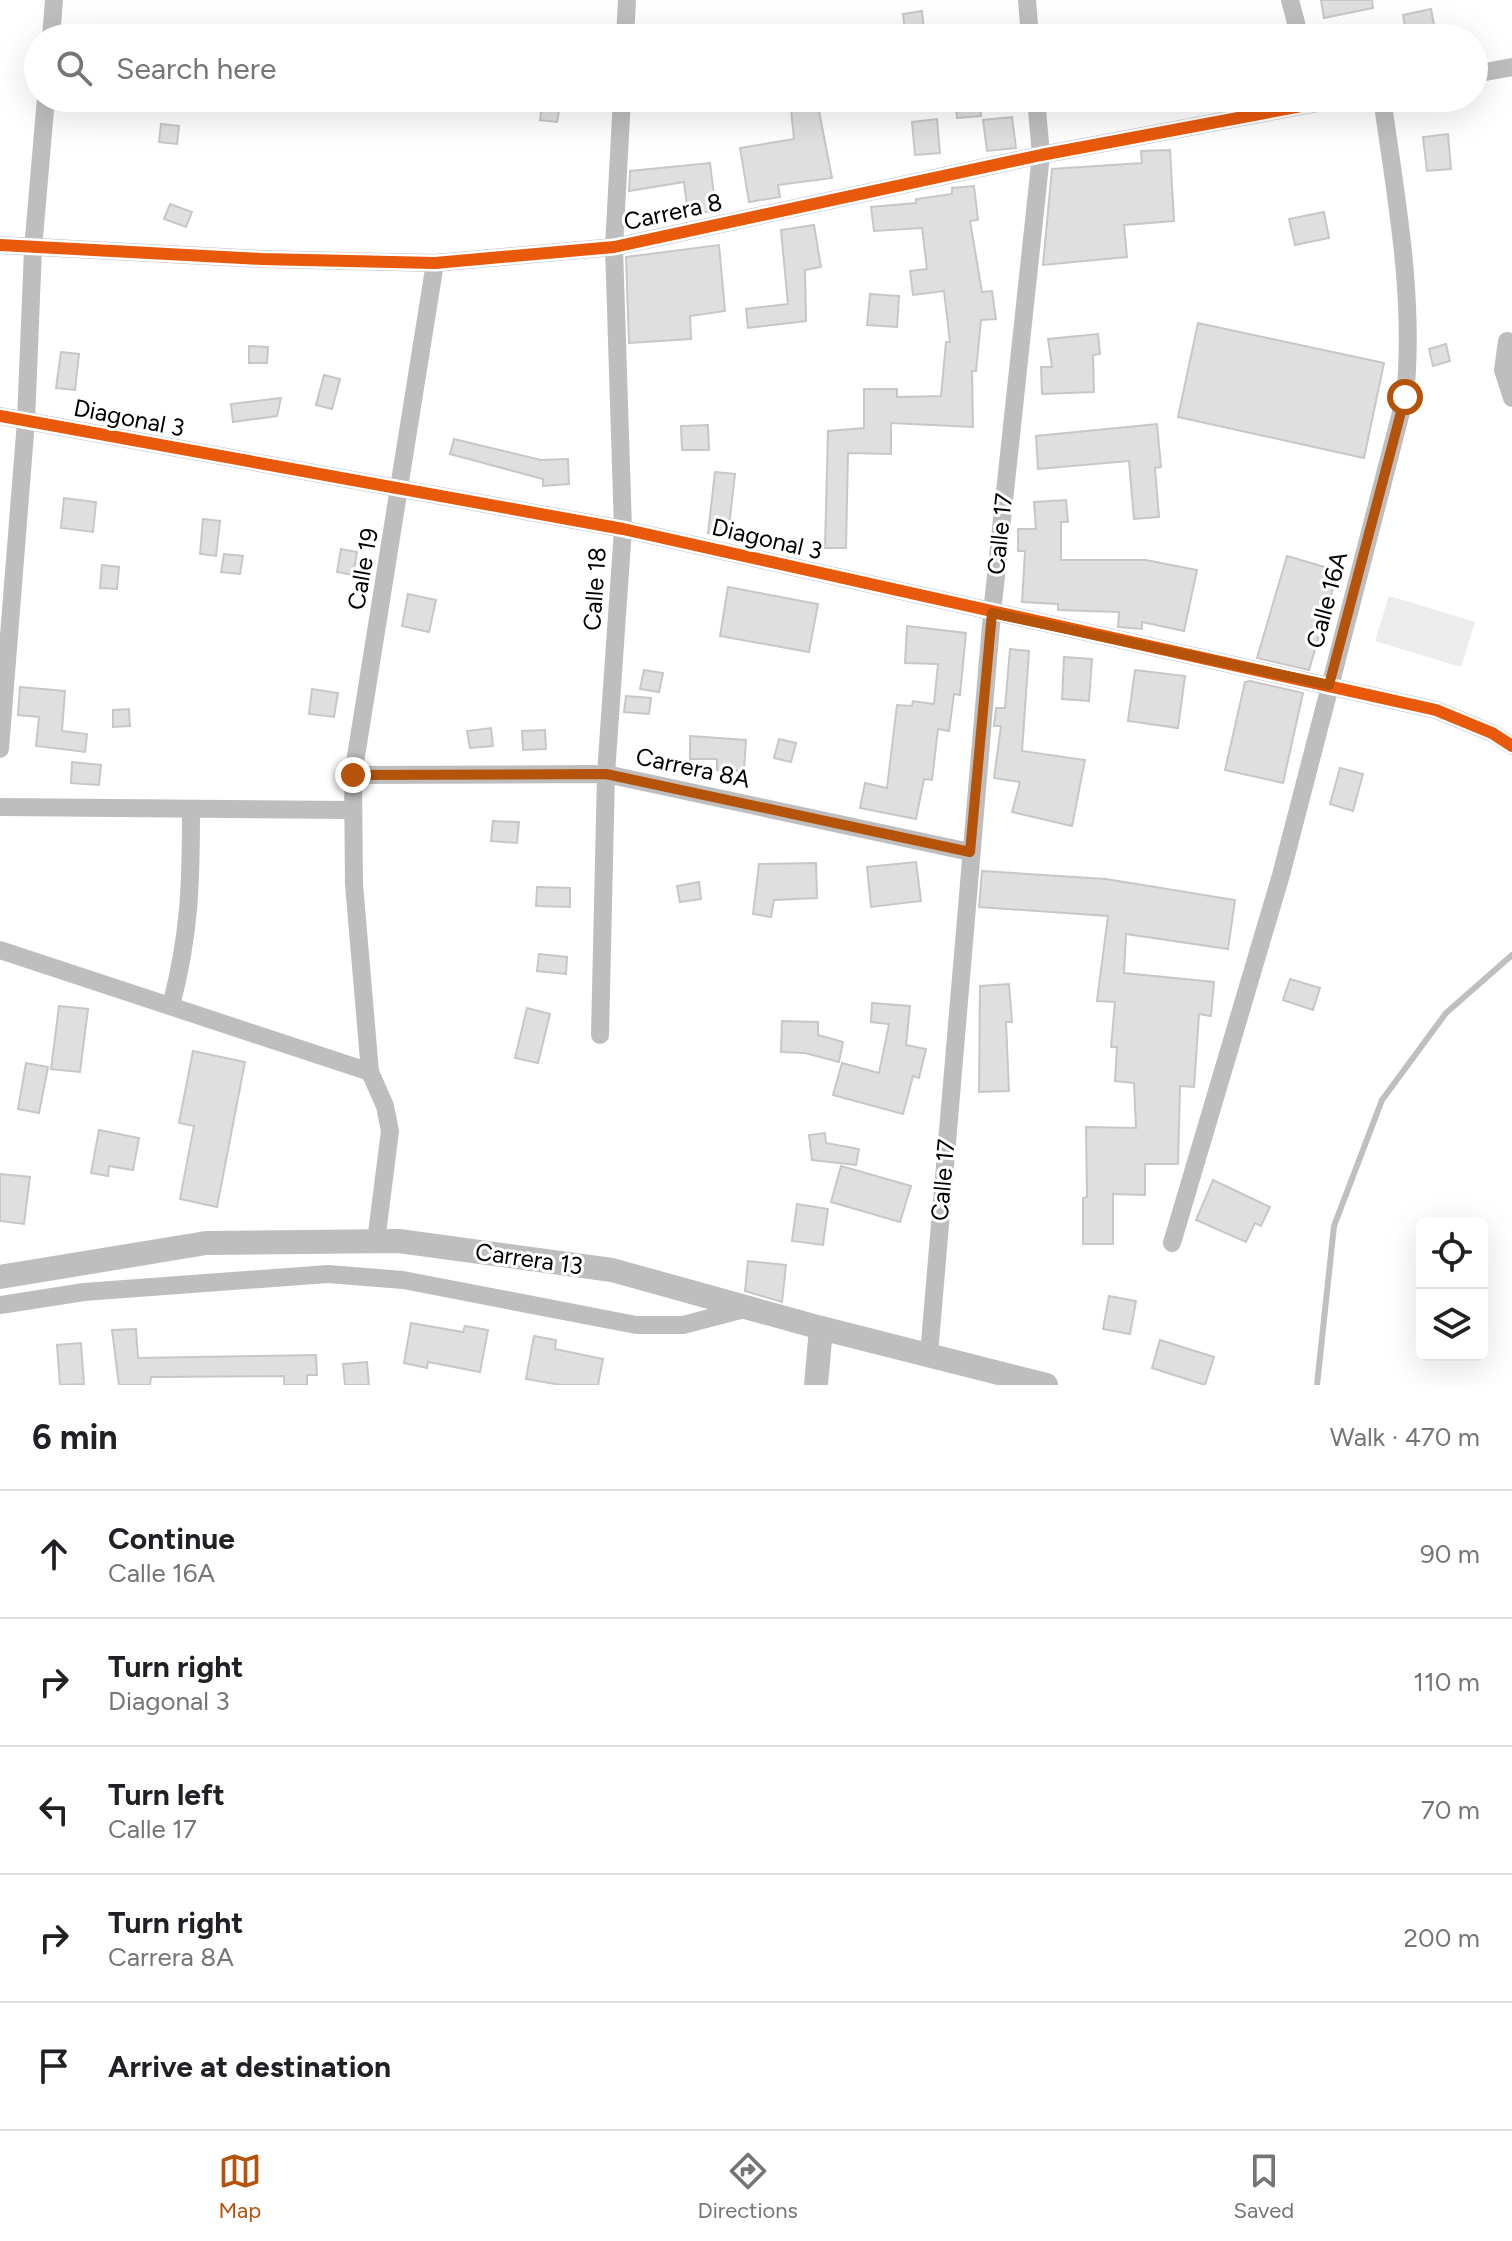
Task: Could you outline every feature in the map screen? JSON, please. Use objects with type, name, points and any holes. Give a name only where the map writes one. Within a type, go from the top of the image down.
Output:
[{"type":"street","points":[[52,24],[54,0]]},
{"type":"street","points":[[626,24],[627,0]]},
{"type":"street","points":[[1027,0],[1029,24]]},
{"type":"street","points":[[1290,0],[1296,24]]},
{"type":"street","points":[[1488,71],[1512,67]]},
{"type":"street","points":[[0,749],[26,421],[33,249],[45,112]]},
{"type":"street","name":"Calle 18","points":[[600,1035],[606,774],[623,529],[614,247],[621,112]]},
{"type":"street","name":"Calle 17","points":[[929,1354],[992,613],[1041,155],[1037,112]]},
{"type":"street","name":"Carrera 8","points":[[0,245],[33,249],[435,263],[614,247],[1041,155],[1260,112]]},
{"type":"street","name":"Calle 16A","points":[[1172,1243],[1281,875],[1405,397],[1410,347],[1407,278],[1384,112]]},
{"type":"street","name":"Calle 19","points":[[376,1241],[390,1131],[385,1106],[370,1072],[354,884],[353,775],[401,491],[435,263]]},
{"type":"street","points":[[1507,341],[1503,370],[1512,398]]},
{"type":"street","name":"Diagonal 3","points":[[0,416],[623,529],[1436,710],[1492,733],[1512,746]]},
{"type":"street","name":"Carrera 8A","points":[[353,775],[606,774],[970,852]]},
{"type":"street","points":[[0,807],[352,810]]},
{"type":"street","points":[[171,1006],[186,948],[191,890],[191,809]]},
{"type":"street","points":[[0,950],[370,1072]]},
{"type":"street","name":"Carrera 13","points":[[0,1277],[206,1243],[376,1241],[612,1270],[821,1328],[1046,1385]]},
{"type":"street","points":[[0,1305],[84,1292],[328,1274],[403,1280],[636,1325],[683,1325],[748,1308]]},
{"type":"street","points":[[816,1385],[821,1328]]},
{"type":"shaded area","points":[[1389,596],[1475,622],[1461,667],[1375,641]]},
{"type":"building","points":[[1321,0],[1372,0],[1373,8],[1324,18]]},
{"type":"building","points":[[1431,9],[1434,24],[1405,24],[1403,15]]},
{"type":"building","points":[[922,11],[923,24],[904,24],[903,14]]},
{"type":"building","points":[[541,112],[559,112],[557,122],[540,120]]},
{"type":"building","points":[[791,112],[819,112],[832,178],[778,185],[780,197],[749,202],[740,148],[794,139]]},
{"type":"building","points":[[956,112],[981,112],[981,116],[957,118]]},
{"type":"building","points":[[1012,117],[1016,148],[987,151],[983,120]]},
{"type":"building","points":[[937,119],[940,153],[915,155],[912,122]]},
{"type":"building","points":[[161,124],[179,126],[177,144],[159,142]]},
{"type":"building","points":[[1448,134],[1451,169],[1427,171],[1423,137]]},
{"type":"building","points":[[1170,150],[1174,221],[1124,225],[1127,257],[1043,265],[1052,169],[1142,163],[1141,151]]},
{"type":"building","points":[[710,163],[716,211],[688,214],[684,182],[629,191],[630,171]]},
{"type":"building","points":[[974,186],[978,220],[970,221],[982,292],[992,291],[996,319],[981,320],[976,371],[972,371],[973,427],[891,423],[891,454],[848,453],[846,548],[825,548],[828,431],[864,428],[864,389],[897,389],[897,397],[941,396],[946,342],[950,342],[944,291],[913,295],[910,271],[927,269],[922,228],[874,231],[871,207],[916,203],[916,199],[952,194],[952,188]]},
{"type":"building","points":[[170,204],[192,212],[186,227],[164,219]]},
{"type":"building","points":[[1324,212],[1329,238],[1295,245],[1289,219]]},
{"type":"building","points":[[814,225],[821,267],[805,270],[806,321],[748,328],[746,309],[788,304],[781,230]]},
{"type":"building","points":[[719,245],[725,311],[690,316],[691,339],[629,343],[626,257]]},
{"type":"building","points":[[870,294],[899,296],[897,327],[867,325]]},
{"type":"building","points":[[1198,323],[1384,363],[1364,458],[1178,417]]},
{"type":"building","points":[[1098,334],[1100,354],[1093,355],[1094,392],[1042,394],[1041,367],[1052,367],[1048,339]]},
{"type":"building","points":[[1446,344],[1450,361],[1433,366],[1429,349]]},
{"type":"building","points":[[249,346],[268,347],[267,363],[249,363]]},
{"type":"building","points":[[61,352],[79,354],[75,390],[56,388]]},
{"type":"building","points":[[324,375],[340,379],[332,409],[316,405]]},
{"type":"building","points":[[281,398],[277,416],[233,422],[231,404]]},
{"type":"building","points":[[1157,424],[1161,467],[1155,468],[1159,517],[1134,519],[1129,461],[1038,469],[1036,436]]},
{"type":"building","points":[[708,425],[709,450],[682,450],[681,426]]},
{"type":"building","points":[[454,439],[541,460],[568,459],[569,484],[543,486],[543,479],[450,454]]},
{"type":"building","points":[[715,472],[735,474],[728,535],[708,533]]},
{"type":"building","points":[[64,498],[96,502],[93,532],[61,528]]},
{"type":"building","points":[[1066,500],[1068,522],[1061,522],[1061,560],[1146,560],[1197,570],[1184,631],[1142,622],[1142,629],[1118,627],[1119,612],[1058,610],[1058,604],[1022,602],[1025,551],[1018,551],[1018,529],[1036,529],[1034,502]]},
{"type":"building","points":[[203,519],[220,521],[216,556],[200,554]]},
{"type":"building","points":[[341,549],[357,552],[353,575],[337,572]]},
{"type":"building","points":[[224,554],[243,556],[240,574],[221,572]]},
{"type":"building","points":[[1287,556],[1338,571],[1309,670],[1257,658]]},
{"type":"building","points":[[102,565],[119,567],[117,589],[100,588]]},
{"type":"building","points":[[728,587],[818,604],[809,652],[720,636]]},
{"type":"building","points":[[408,594],[436,600],[429,632],[402,626]]},
{"type":"building","points":[[907,626],[966,633],[960,695],[954,694],[949,731],[938,729],[932,780],[924,779],[916,819],[860,808],[865,783],[887,788],[897,705],[912,706],[913,701],[934,704],[938,664],[905,663]]},
{"type":"building","points":[[1010,649],[1029,651],[1022,751],[1085,760],[1072,826],[1012,812],[1020,782],[994,778],[1001,726],[994,726],[996,708],[1005,708]]},
{"type":"building","points":[[1064,657],[1092,659],[1089,701],[1062,699]]},
{"type":"building","points":[[644,670],[663,673],[659,692],[640,689]]},
{"type":"building","points":[[1135,670],[1185,676],[1178,728],[1128,721]]},
{"type":"building","points":[[1245,682],[1303,693],[1283,783],[1225,770]]},
{"type":"building","points":[[20,687],[65,691],[62,731],[87,734],[85,752],[36,746],[39,717],[18,715]]},
{"type":"building","points":[[312,689],[338,693],[334,717],[309,714]]},
{"type":"building","points":[[626,696],[651,698],[649,714],[624,712]]},
{"type":"building","points":[[129,709],[130,726],[113,727],[113,710]]},
{"type":"building","points":[[491,728],[493,746],[470,748],[467,731]]},
{"type":"building","points":[[545,730],[546,749],[523,750],[522,731]]},
{"type":"building","points":[[690,736],[746,740],[744,771],[717,770],[717,759],[690,759]]},
{"type":"building","points":[[779,739],[796,743],[791,762],[774,758]]},
{"type":"building","points":[[72,762],[101,765],[99,785],[71,783]]},
{"type":"building","points":[[1340,768],[1363,774],[1353,811],[1330,804]]},
{"type":"building","points":[[493,821],[519,822],[517,843],[491,841]]},
{"type":"building","points":[[916,862],[921,901],[871,907],[867,867]]},
{"type":"building","points":[[816,863],[817,898],[774,900],[771,917],[753,914],[759,864]]},
{"type":"building","points":[[982,871],[1106,879],[1235,900],[1228,949],[1126,934],[1124,973],[1214,982],[1211,1016],[1199,1014],[1194,1087],[1180,1086],[1178,1164],[1145,1164],[1145,1195],[1113,1194],[1113,1244],[1083,1244],[1083,1198],[1087,1197],[1086,1127],[1136,1128],[1134,1083],[1115,1081],[1117,1047],[1111,1047],[1115,1002],[1097,1001],[1108,916],[979,907]]},
{"type":"building","points":[[699,882],[701,899],[680,902],[677,886]]},
{"type":"building","points":[[537,887],[570,888],[570,907],[536,906]]},
{"type":"building","points":[[539,954],[567,957],[566,974],[537,971]]},
{"type":"building","points":[[1290,979],[1320,988],[1313,1010],[1283,1000]]},
{"type":"building","points":[[1009,984],[1012,1022],[1006,1022],[1009,1091],[979,1092],[980,986]]},
{"type":"building","points":[[872,1003],[910,1006],[906,1045],[926,1049],[919,1078],[913,1076],[903,1114],[833,1095],[842,1063],[879,1073],[889,1024],[871,1022]]},
{"type":"building","points":[[59,1006],[88,1009],[80,1072],[51,1069]]},
{"type":"building","points":[[527,1008],[550,1014],[538,1063],[515,1058]]},
{"type":"building","points":[[782,1021],[818,1022],[818,1035],[843,1042],[839,1062],[805,1053],[781,1052]]},
{"type":"building","points":[[193,1051],[245,1062],[217,1207],[180,1199],[194,1126],[179,1123]]},
{"type":"building","points":[[26,1063],[48,1067],[39,1113],[18,1109]]},
{"type":"building","points":[[99,1130],[139,1138],[133,1170],[109,1166],[108,1176],[91,1173]]},
{"type":"building","points":[[825,1133],[826,1143],[859,1149],[856,1165],[812,1160],[809,1135]]},
{"type":"building","points":[[841,1166],[911,1186],[900,1222],[831,1202]]},
{"type":"building","points":[[0,1174],[30,1177],[24,1224],[0,1221]]},
{"type":"building","points":[[1213,1180],[1270,1207],[1261,1226],[1255,1223],[1246,1242],[1196,1220]]},
{"type":"building","points":[[797,1204],[828,1209],[823,1245],[792,1241]]},
{"type":"building","points":[[748,1261],[786,1265],[782,1302],[745,1291]]},
{"type":"building","points":[[1109,1296],[1136,1301],[1130,1334],[1103,1329]]},
{"type":"building","points":[[411,1323],[463,1332],[465,1326],[488,1330],[480,1372],[428,1362],[427,1368],[404,1363]]},
{"type":"building","points":[[136,1329],[138,1358],[316,1355],[317,1375],[307,1375],[307,1385],[284,1385],[284,1376],[151,1377],[150,1385],[119,1385],[112,1330]]},
{"type":"building","points":[[534,1336],[556,1340],[555,1349],[603,1359],[598,1385],[561,1385],[526,1379]]},
{"type":"building","points":[[1160,1340],[1214,1357],[1205,1385],[1152,1368]]},
{"type":"building","points":[[81,1343],[84,1384],[60,1385],[57,1345]]},
{"type":"building","points":[[367,1362],[369,1385],[345,1385],[343,1364]]},
{"type":"waterway","points":[[1317,1385],[1334,1226],[1382,1100],[1446,1013],[1512,955]]},
{"type":"cycle path","points":[[0,245],[262,259],[435,263],[614,247],[1041,155],[1270,112]]},
{"type":"cycle path","points":[[0,416],[623,529],[1436,710],[1492,733],[1512,746]]},
{"type":"route","points":[[353,775],[606,774],[970,852],[992,613],[1329,685],[1405,397]]}]
